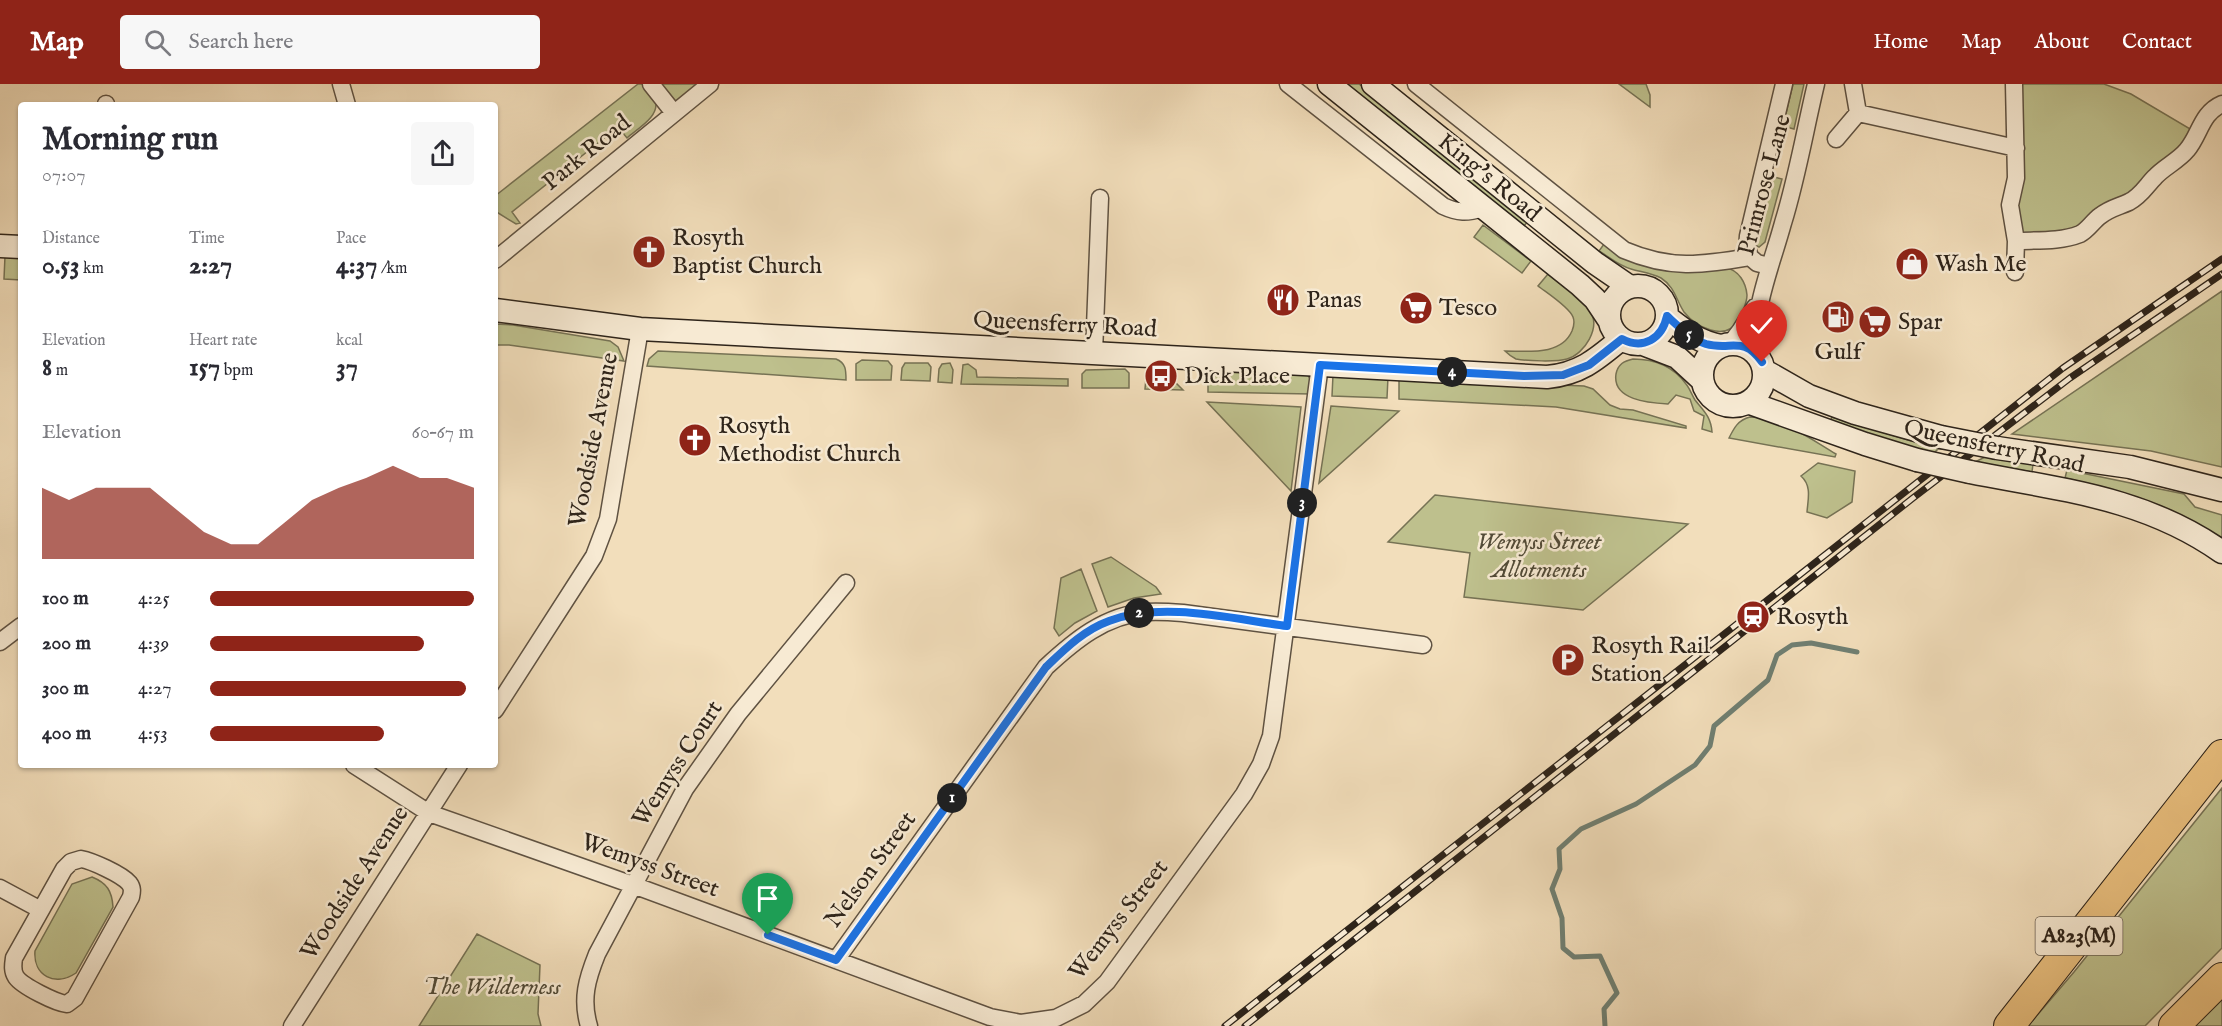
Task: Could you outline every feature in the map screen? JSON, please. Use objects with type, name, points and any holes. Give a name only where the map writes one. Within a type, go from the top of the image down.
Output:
[{"type":"highway","name":"A823(M)","points":[[2009,1026],[2222,755]]},
{"type":"highway","points":[[2174,1026],[2222,978]]},
{"type":"main road","name":"King's Road","points":[[1329,84],[1580,285],[1625,334]]},
{"type":"main road","name":"King's Road","points":[[1373,84],[1595,262],[1630,287]]},
{"type":"main road","points":[[0,246],[18,247]]},
{"type":"main road","points":[[1625,334],[1652,340],[1665,326],[1667,316],[1664,301],[1646,287],[1630,287],[1622,291],[1611,303],[1625,334],[1677,357],[1702,380]]},
{"type":"main road","name":"Queensferry Road","points":[[498,310],[640,329],[1514,375],[1563,375],[1589,365],[1625,334]]},
{"type":"main road","points":[[1667,316],[1690,336],[1705,344],[1725,345],[1748,347],[1760,362],[1762,389],[1750,403],[1740,406],[1720,404],[1705,390],[1702,370],[1706,360],[1712,352],[1725,345]]},
{"type":"main road","name":"Queensferry Road","points":[[1760,362],[1809,396],[1846,410],[1941,437],[1997,448],[2130,467],[2222,490]]},
{"type":"main road","name":"Queensferry Road","points":[[1750,403],[1917,460],[2118,501],[2165,519],[2198,535],[2222,552]]},
{"type":"street","points":[[341,84],[346,102]]},
{"type":"street","points":[[651,84],[674,113]]},
{"type":"street","name":"Park Road","points":[[498,258],[710,84]]},
{"type":"street","points":[[1288,84],[1443,206],[1456,212],[1469,212],[1483,208]]},
{"type":"street","points":[[1416,84],[1624,250],[1645,259],[1670,264],[1699,265],[1750,257],[1757,263],[1769,266]]},
{"type":"street","name":"Primrose Lane","points":[[1750,257],[1748,236],[1784,84]]},
{"type":"street","name":"Primrose Lane","points":[[1760,362],[1755,338],[1760,299],[1784,222],[1816,84]]},
{"type":"street","points":[[1853,84],[1858,113]]},
{"type":"street","points":[[2014,84],[2016,178],[2010,205],[2016,241],[2015,272]]},
{"type":"street","points":[[2016,241],[2066,238],[2082,233],[2115,206],[2129,202],[2144,192],[2155,177],[2185,152],[2192,144],[2206,115],[2222,104]]},
{"type":"street","points":[[1836,139],[1858,113]]},
{"type":"street","points":[[1858,113],[2016,148]]},
{"type":"street","points":[[1094,353],[1100,198]]},
{"type":"street","name":"Primrose Lane","points":[[1725,345],[1740,331],[1760,299]]},
{"type":"street","name":"Woodside Avenue","points":[[498,705],[594,556],[608,519],[640,329]]},
{"type":"street","name":"Wemyss Street","points":[[359,768],[429,813],[633,885],[990,1017],[1021,1023],[1056,1018],[1084,1004],[1107,982],[1244,794],[1261,764],[1271,736],[1320,365]]},
{"type":"street","name":"Wemyss Court","points":[[589,1026],[584,1004],[587,979],[597,954],[685,789],[712,748],[795,642],[846,583]]},
{"type":"street","name":"Nelson Street","points":[[836,960],[1046,667],[1075,640],[1108,621],[1144,612],[1183,613],[1287,626]]},
{"type":"street","points":[[1287,626],[1423,645]]},
{"type":"street","points":[[0,642],[18,628]]},
{"type":"street","name":"Woodside Avenue","points":[[292,1026],[457,768]]},
{"type":"street","points":[[81,859],[90,861],[128,882],[132,890],[131,897],[75,998],[67,1004],[59,1003],[21,982],[15,976],[14,958],[41,910],[64,869],[71,862],[81,859]]},
{"type":"street","points":[[0,888],[41,910]]},
{"type":"green space","points":[[638,84],[642,84],[655,100],[655,111],[651,117],[627,138],[618,127],[512,212],[520,223],[516,224],[498,213],[498,194]]},
{"type":"green space","points":[[659,84],[696,84],[693,91],[675,104]]},
{"type":"green space","points":[[1347,84],[1359,84],[1529,220],[1524,226]]},
{"type":"green space","points":[[1619,84],[1646,84],[1650,95],[1650,107]]},
{"type":"green space","points":[[1793,84],[1804,84],[1794,129],[1783,126]]},
{"type":"green space","points":[[2014,84],[2104,84],[2131,94],[2197,133],[2192,144],[2082,233],[2016,241]]},
{"type":"green space","points":[[1770,176],[1782,179],[1765,242],[1759,247],[1755,245],[1754,240]]},
{"type":"green space","points":[[1483,225],[1531,261],[1522,273],[1474,237]]},
{"type":"green space","points":[[1604,244],[1623,257],[1655,268],[1694,271],[1722,268],[1735,271],[1745,286],[1747,295],[1738,321],[1726,331],[1711,330],[1696,323],[1684,312],[1666,282],[1657,276],[1618,264],[1599,251]]},
{"type":"green space","points":[[5,256],[18,257],[18,280],[4,279]]},
{"type":"green space","points":[[1548,274],[1576,296],[1590,311],[1594,325],[1592,332],[1580,352],[1567,359],[1542,361],[1516,359],[1505,351],[1552,348],[1567,339],[1573,329],[1574,321],[1571,313],[1538,286]]},
{"type":"green space","points":[[2222,291],[2222,467],[2151,451],[2012,434]]},
{"type":"green space","points":[[498,324],[610,341],[618,347],[624,361],[498,345]]},
{"type":"green space","points":[[658,351],[836,359],[845,367],[846,380],[647,366],[649,359]]},
{"type":"green space","points":[[1633,359],[1656,362],[1675,372],[1706,414],[1712,432],[1702,429],[1704,416],[1694,411],[1690,399],[1676,395],[1668,404],[1651,403],[1633,398],[1620,390],[1616,383],[1618,368]]},
{"type":"green space","points":[[862,360],[888,361],[892,366],[891,380],[856,380],[856,364]]},
{"type":"green space","points":[[905,363],[928,363],[931,367],[930,381],[901,380]]},
{"type":"green space","points":[[950,363],[953,370],[952,383],[938,382],[939,369],[942,364]]},
{"type":"green space","points":[[968,364],[976,370],[977,377],[1068,379],[1068,386],[961,384],[963,365]]},
{"type":"green space","points":[[1125,369],[1129,373],[1129,388],[1082,388],[1082,374],[1086,370]]},
{"type":"green space","points":[[1208,372],[1307,374],[1311,380],[1311,394],[1208,392]]},
{"type":"green space","points":[[1333,375],[1388,377],[1387,398],[1332,396]]},
{"type":"green space","points":[[1146,378],[1172,379],[1183,390],[1145,389]]},
{"type":"green space","points":[[1399,378],[1584,386],[1593,389],[1610,405],[1686,426],[1686,428],[1556,407],[1399,399]]},
{"type":"green space","points":[[1207,402],[1301,407],[1291,491]]},
{"type":"green space","points":[[1331,406],[1399,411],[1319,483]]},
{"type":"green space","points":[[1750,417],[1785,425],[1836,454],[1835,457],[1729,438],[1739,422]]},
{"type":"green space","points":[[1832,417],[1938,449],[1933,454],[1830,422]]},
{"type":"green space","points":[[1985,457],[2033,464],[2032,472],[1975,462]]},
{"type":"green space","points":[[1818,463],[1855,471],[1852,502],[1827,518],[1807,512],[1808,488],[1801,476]]},
{"type":"green space","points":[[2067,470],[2184,494],[2195,507],[2222,515],[2222,543],[2206,530],[2168,509],[2127,494],[2065,478]]},
{"type":"green space","name":"Wemyss Street Allotments","points":[[1435,495],[1688,524],[1583,610],[1464,597],[1470,553],[1388,542]]},
{"type":"green space","points":[[1111,557],[1156,587],[1161,594],[1134,598],[1108,607],[1092,564]]},
{"type":"green space","points":[[1081,569],[1097,611],[1075,623],[1059,636],[1054,628],[1061,578]]},
{"type":"green space","points":[[2222,788],[2222,948],[2145,1026],[2028,1026],[2074,972]]},
{"type":"green space","points":[[92,877],[108,888],[113,907],[76,973],[60,979],[47,977],[38,967],[35,951],[72,884]]},
{"type":"green space","name":"The Wilderness","points":[[477,934],[540,965],[538,1014],[541,1026],[419,1026]]},
{"type":"green space","points":[[2222,997],[2222,1026],[2194,1026]]},
{"type":"waterway","points":[[1605,1026],[1604,1009],[1617,993],[1600,956],[1574,957],[1563,948],[1562,918],[1552,889],[1560,869],[1559,849],[1581,829],[1636,804],[1695,765],[1710,746],[1714,726],[1768,680],[1777,655],[1792,645],[1811,643],[1857,652]]},
{"type":"railway","points":[[1225,1026],[2063,368],[2222,259]]},
{"type":"railway","points":[[1245,1026],[1913,498],[2070,378],[2222,274]]},
{"type":"place","name":"Rosyth Baptist Church","points":[[649,252]]},
{"type":"place","name":"Wash Me","points":[[1912,264]]},
{"type":"place","name":"Panas","points":[[1283,300]]},
{"type":"place","name":"Tesco","points":[[1416,308]]},
{"type":"place","name":"Gulf","points":[[1838,317]]},
{"type":"place","name":"Spar","points":[[1875,322]]},
{"type":"place","name":"Dick Place","points":[[1161,376]]},
{"type":"place","name":"Rosyth Methodist Church","points":[[695,440]]},
{"type":"place","name":"Rosyth","points":[[1753,617]]},
{"type":"place","name":"Rosyth Rail Station","points":[[1568,660]]},
{"type":"route","points":[[768,935],[836,960],[1046,667],[1075,640],[1108,621],[1144,612],[1183,613],[1287,626],[1320,365],[1524,376],[1563,375],[1589,365],[1622,339],[1636,344],[1652,340],[1660,334],[1667,316],[1690,336],[1705,344],[1721,346],[1739,344],[1756,353],[1762,362]]}]
